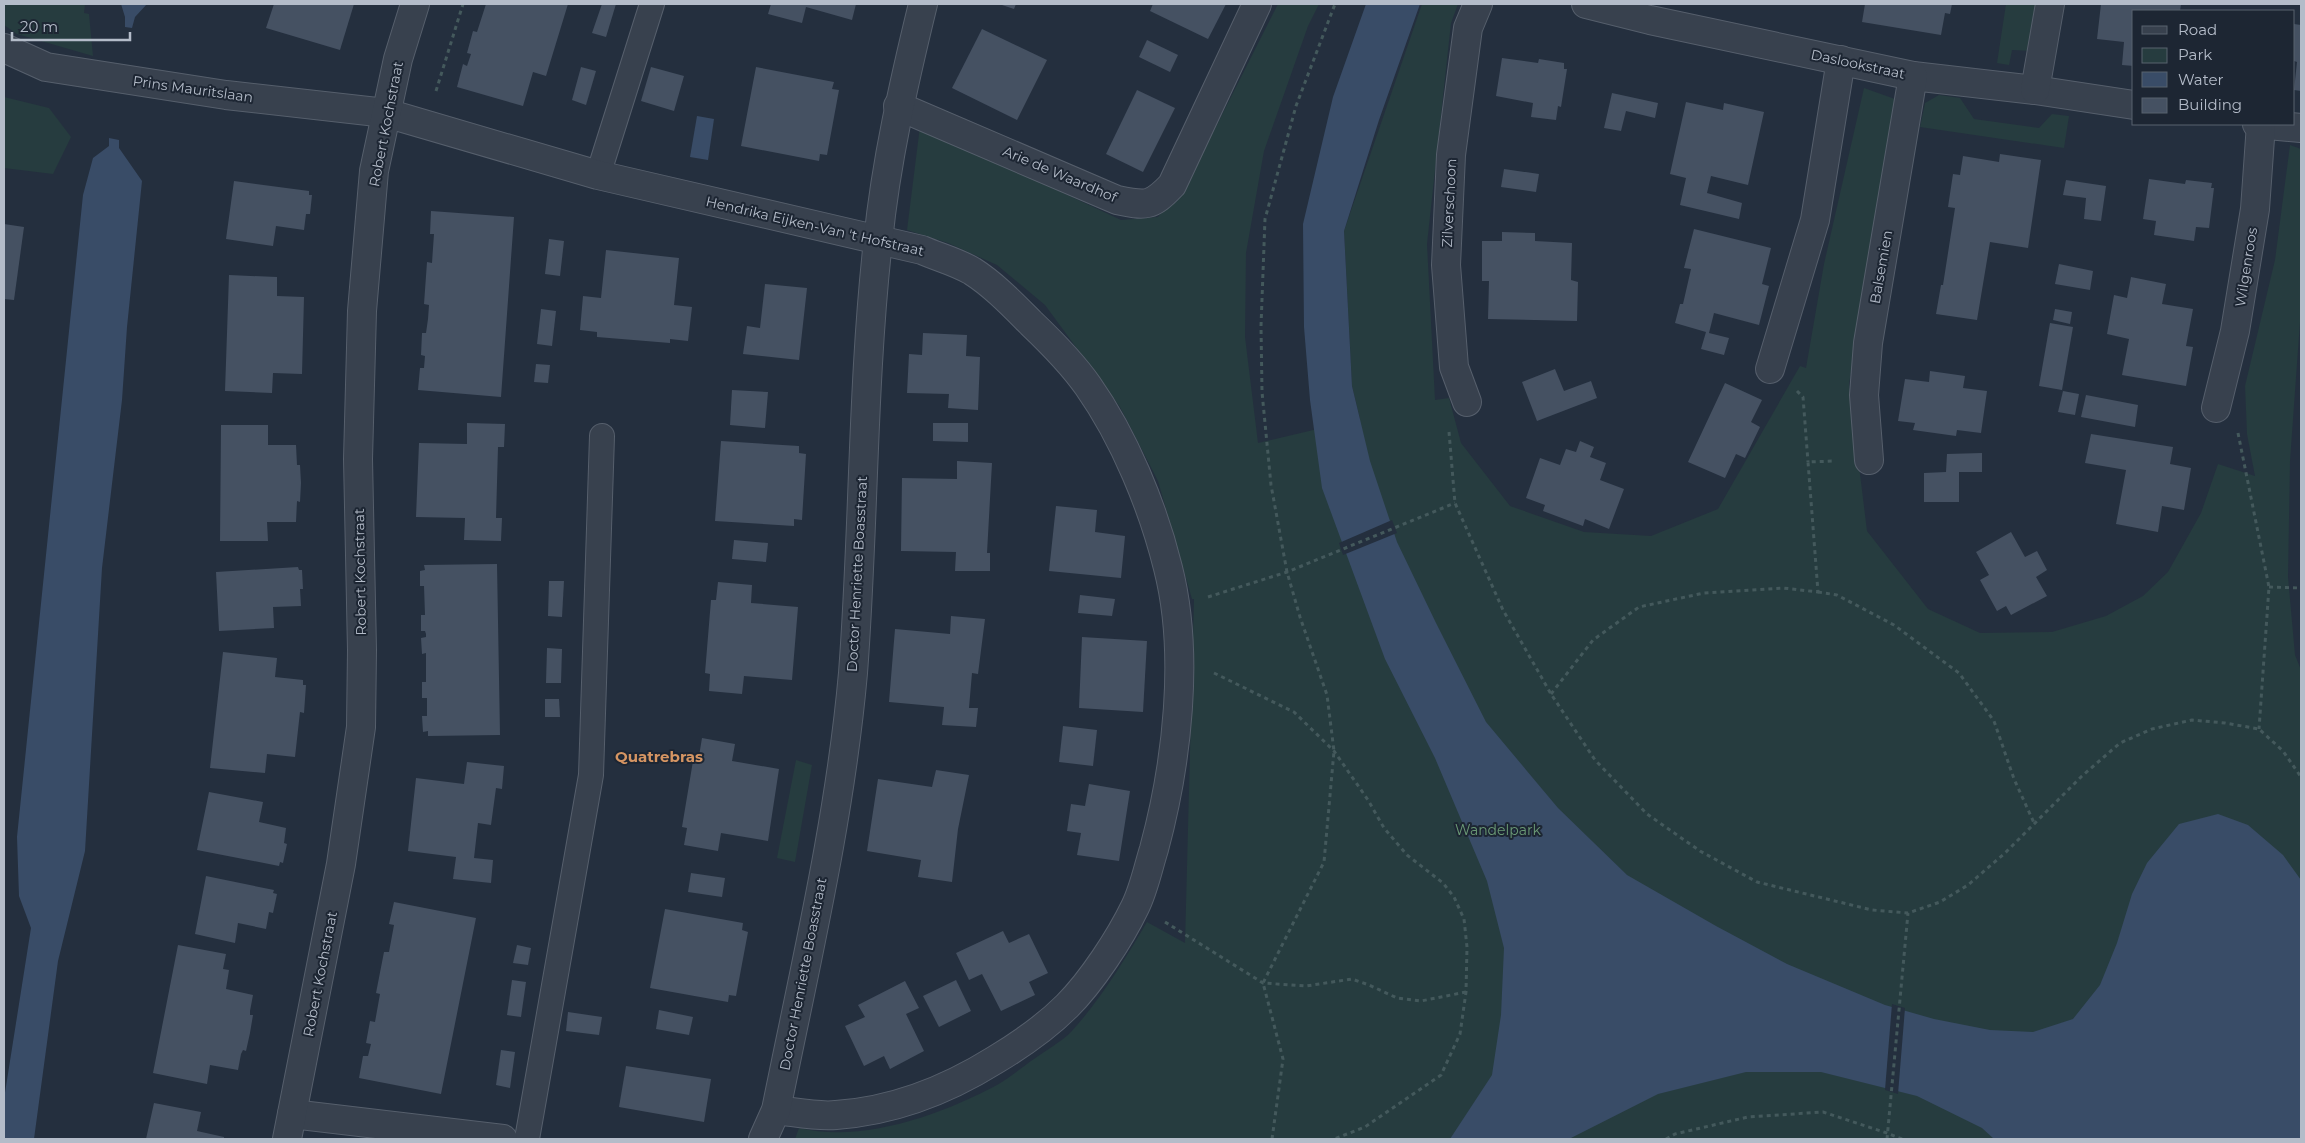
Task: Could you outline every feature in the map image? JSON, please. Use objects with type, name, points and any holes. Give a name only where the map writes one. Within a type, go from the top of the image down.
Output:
[{"type":"street","name":"Robert Kochstraat","points":[[289,1126],[341,864],[360,727],[362,650],[358,459],[362,311],[374,171],[398,59],[415,4]]},
{"type":"street","name":"Doctor Henriette Boasstraat","points":[[764,1139],[776,1110],[837,799],[852,673],[863,463],[878,241],[898,106],[923,4]]},
{"type":"street","name":"Arie de Waardhof","points":[[898,106],[1117,200],[1141,205],[1158,200],[1172,185],[1257,4]]},
{"type":"street","name":"Zilverschoon","points":[[1467,402],[1454,367],[1446,265],[1451,154],[1468,28],[1478,4]]},
{"type":"street","name":"Daslookstraat","points":[[1586,4],[1651,12],[1841,60],[1913,76],[2035,90],[2132,105]]},
{"type":"street","points":[[2035,90],[2050,4]]},
{"type":"street","name":"Prins Mauritslaan","points":[[4,48],[46,67],[226,95],[386,113]]},
{"type":"street","points":[[1770,369],[1815,220],[1841,60]]},
{"type":"street","name":"Balsemien","points":[[1869,460],[1864,395],[1868,343],[1913,76]]},
{"type":"street","name":"Hendrika Eijken-Van 't Hofstraat","points":[[386,113],[425,126],[598,175],[922,250],[972,271],[1007,299],[1046,337],[1087,385],[1112,426],[1138,481],[1155,525],[1168,568],[1176,607],[1178,669],[1175,744],[1163,816],[1136,905],[1104,959],[1067,1006],[1018,1046],[963,1080],[895,1106],[834,1116],[776,1110]]},
{"type":"street","name":"Wilgenroos","points":[[2216,408],[2235,331],[2255,209],[2259,125]]},
{"type":"street","points":[[2270,125],[2301,128]]},
{"type":"street","points":[[289,1126],[504,1139]]},
{"type":"lane","points":[[598,175],[652,4]]},
{"type":"lane","points":[[527,1139],[591,775],[602,436]]},
{"type":"path","points":[[425,126],[463,4]]},
{"type":"path","points":[[1272,1139],[1283,1060],[1263,983],[1324,862],[1334,752],[1327,695],[1300,617],[1287,572],[1271,485],[1262,392],[1261,326],[1265,219],[1296,106],[1335,4]]},
{"type":"path","points":[[1770,369],[1803,397],[1818,592]]},
{"type":"path","points":[[1467,402],[1448,421],[1455,503],[1503,610],[1552,694],[1595,760],[1647,814],[1700,851],[1757,882],[1872,910],[1908,913],[1940,902],[1968,885],[2036,825],[2047,810],[2120,743],[2152,729],[2192,720],[2259,729],[2282,750],[2301,777]]},
{"type":"path","points":[[2237,427],[2270,587],[2259,729]]},
{"type":"path","points":[[1808,462],[1869,460]]},
{"type":"path","points":[[1176,607],[1287,572],[1309,561],[1455,503]]},
{"type":"path","points":[[2270,587],[2301,588]]},
{"type":"path","points":[[1552,694],[1592,640],[1639,607],[1704,593],[1782,588],[1837,595],[1894,625],[1959,673],[1994,721],[2014,779],[2036,825]]},
{"type":"path","points":[[1178,669],[1215,673],[1294,712],[1334,752],[1368,800],[1384,828],[1407,855],[1443,883],[1454,897],[1464,919],[1467,948],[1466,992],[1460,1034],[1441,1076],[1396,1108],[1364,1127],[1334,1139]]},
{"type":"path","points":[[1136,905],[1263,983],[1306,986],[1352,979],[1397,998],[1421,1001],[1466,992]]},
{"type":"path","points":[[1887,1139],[1900,977],[1908,913]]},
{"type":"path","points":[[1666,1139],[1675,1134],[1748,1118],[1823,1112],[1888,1132],[1902,1139]]},
{"type":"green space","points":[[4,4],[85,4],[84,13],[89,14],[93,56],[17,34],[4,25]]},
{"type":"green space","name":"Wandelpark","points":[[1278,4],[1319,4],[1308,26],[1264,151],[1246,253],[1245,337],[1258,443],[1360,419],[1352,386],[1344,231],[1422,4],[1458,4],[1451,23],[1427,244],[1435,400],[1449,398],[1461,443],[1510,506],[1584,532],[1651,536],[1718,509],[1800,366],[1806,368],[1824,264],[1864,88],[1895,99],[1849,384],[1867,531],[1928,609],[1980,633],[2052,632],[2106,616],[2143,596],[2168,572],[2201,513],[2218,464],[2255,476],[2247,434],[2245,386],[2275,260],[2290,145],[2301,149],[2301,308],[2290,461],[2288,577],[2295,655],[2301,670],[2301,1139],[795,1139],[799,1128],[824,1132],[849,1132],[901,1123],[927,1116],[997,1085],[1071,1032],[1102,993],[1147,922],[1185,943],[1194,599],[1192,599],[1158,481],[1120,407],[1045,305],[997,265],[948,243],[907,230],[920,126],[1121,220],[1158,217],[1189,180]]},
{"type":"green space","points":[[2006,4],[2038,4],[2032,51],[2012,50],[2009,65],[1997,63]]},
{"type":"green space","points":[[1939,95],[1960,98],[1974,119],[2039,128],[2052,114],[2069,116],[2064,148],[1920,127],[1925,103]]},
{"type":"green space","points":[[4,97],[49,108],[71,137],[53,174],[4,168]]},
{"type":"green space","points":[[796,760],[812,765],[795,862],[777,858]]},
{"type":"water","points":[[121,4],[147,4],[135,17],[132,28],[125,27],[125,17]]},
{"type":"water","points":[[1366,4],[1420,4],[1379,120],[1344,231],[1352,386],[1370,461],[1397,542],[1486,722],[1558,808],[1627,875],[1787,964],[1885,1005],[1934,1019],[1990,1030],[2033,1032],[2073,1019],[2100,985],[2117,943],[2132,894],[2147,863],[2179,824],[2218,814],[2248,825],[2283,855],[2301,880],[2301,1139],[1994,1139],[1982,1128],[1917,1096],[1821,1072],[1746,1072],[1658,1094],[1569,1139],[1450,1139],[1492,1075],[1501,1015],[1504,948],[1487,881],[1435,758],[1385,659],[1322,488],[1310,400],[1304,327],[1303,224],[1333,97]]},
{"type":"water","points":[[697,116],[714,119],[708,160],[690,157]]},
{"type":"water","points":[[109,138],[119,140],[119,148],[142,181],[127,327],[122,400],[102,568],[85,851],[58,961],[34,1139],[4,1139],[4,1099],[31,928],[19,896],[17,837],[83,195],[93,158],[109,146]]},
{"type":"pier","points":[[1392,520],[1397,533],[1343,555],[1339,543]]},
{"type":"pier","points":[[1892,1004],[1905,1008],[1898,1094],[1885,1090]]},
{"type":"building","points":[[274,4],[354,4],[340,50],[266,28]]},
{"type":"building","points":[[486,4],[568,4],[546,76],[533,72],[523,106],[457,87],[463,64],[467,66],[471,54],[467,53],[473,31],[477,32]]},
{"type":"building","points":[[602,4],[616,4],[606,37],[592,33]]},
{"type":"building","points":[[771,4],[856,4],[852,20],[806,7],[802,23],[768,14]]},
{"type":"building","points":[[999,4],[1016,4],[1014,9]]},
{"type":"building","points":[[1153,4],[1226,4],[1208,39],[1150,11]]},
{"type":"building","points":[[1865,4],[1952,4],[1950,14],[1945,13],[1941,35],[1862,22]]},
{"type":"building","points":[[2101,4],[2181,4],[2180,10],[2132,10],[2132,66],[2122,65],[2124,42],[2097,39]]},
{"type":"building","points":[[2295,24],[2301,25],[2301,91],[2295,90],[2297,62],[2295,61]]},
{"type":"building","points":[[982,29],[1047,60],[1017,120],[952,88]]},
{"type":"building","points":[[1147,40],[1178,55],[1170,72],[1139,57]]},
{"type":"building","points":[[1502,58],[1538,63],[1539,59],[1564,63],[1564,69],[1567,69],[1561,107],[1558,106],[1556,120],[1531,117],[1533,103],[1496,96]]},
{"type":"building","points":[[581,67],[596,71],[586,105],[572,100]]},
{"type":"building","points":[[651,67],[684,76],[674,111],[641,101]]},
{"type":"building","points":[[756,67],[834,82],[832,89],[839,90],[827,155],[820,154],[819,161],[741,146]]},
{"type":"building","points":[[1137,90],[1175,108],[1143,172],[1106,154]]},
{"type":"building","points":[[1612,93],[1658,103],[1655,118],[1626,111],[1621,131],[1604,128]]},
{"type":"building","points":[[1686,102],[1723,110],[1724,103],[1764,112],[1748,185],[1711,176],[1707,193],[1742,203],[1739,219],[1680,205],[1686,178],[1670,174]]},
{"type":"building","points":[[2000,154],[2041,160],[2028,248],[1990,242],[1977,320],[1936,314],[1941,285],[1943,285],[1955,208],[1948,207],[1953,174],[1960,175],[1963,156],[1999,162]]},
{"type":"building","points":[[1504,169],[1539,174],[1536,192],[1501,187]]},
{"type":"building","points":[[2149,179],[2185,184],[2186,180],[2212,183],[2211,188],[2214,188],[2209,228],[2196,227],[2194,241],[2154,235],[2156,221],[2143,219]]},
{"type":"building","points":[[2066,180],[2106,186],[2101,221],[2084,219],[2086,198],[2063,195]]},
{"type":"building","points":[[234,181],[309,191],[309,195],[312,195],[310,214],[306,214],[304,230],[276,226],[273,246],[226,239]]},
{"type":"building","points":[[431,211],[514,217],[501,397],[418,390],[420,368],[424,368],[425,356],[421,355],[422,333],[426,333],[428,319],[429,305],[424,304],[427,262],[432,263],[434,234],[430,234]]},
{"type":"building","points":[[4,224],[24,227],[14,300],[4,299]]},
{"type":"building","points":[[1694,229],[1771,248],[1762,284],[1769,286],[1759,325],[1714,313],[1709,333],[1729,338],[1724,355],[1701,349],[1706,332],[1675,323],[1680,304],[1683,304],[1691,269],[1684,268]]},
{"type":"building","points":[[1502,232],[1535,233],[1535,241],[1572,243],[1571,280],[1578,282],[1577,321],[1488,319],[1489,281],[1482,281],[1482,241],[1502,241]]},
{"type":"building","points":[[549,239],[564,241],[560,276],[545,274]]},
{"type":"building","points":[[606,250],[679,258],[674,305],[692,307],[688,341],[670,339],[670,343],[597,337],[597,332],[580,330],[583,296],[601,298]]},
{"type":"building","points":[[2059,264],[2093,271],[2090,290],[2055,284]]},
{"type":"building","points":[[229,275],[277,277],[277,296],[304,297],[302,374],[273,373],[272,393],[225,391]]},
{"type":"building","points":[[2131,277],[2166,284],[2162,304],[2193,309],[2186,346],[2193,347],[2186,386],[2122,375],[2129,339],[2107,334],[2114,295],[2127,298]]},
{"type":"building","points":[[765,284],[807,288],[799,360],[743,354],[747,326],[760,328]]},
{"type":"building","points":[[541,309],[556,311],[552,346],[537,344]]},
{"type":"building","points":[[2055,309],[2072,312],[2070,324],[2053,320]]},
{"type":"building","points":[[2050,323],[2073,327],[2062,390],[2039,386]]},
{"type":"building","points":[[923,333],[967,335],[966,356],[980,357],[978,410],[948,408],[949,394],[907,393],[909,354],[922,355]]},
{"type":"building","points":[[536,364],[550,365],[548,383],[534,382]]},
{"type":"building","points":[[1555,369],[1564,391],[1591,381],[1597,398],[1537,421],[1522,382]]},
{"type":"building","points":[[1930,371],[1965,376],[1963,388],[1987,391],[1981,433],[1957,430],[1956,436],[1913,430],[1915,423],[1898,421],[1905,379],[1929,382]]},
{"type":"building","points":[[1725,383],[1762,400],[1751,422],[1760,427],[1745,458],[1736,454],[1725,478],[1688,462]]},
{"type":"building","points":[[732,390],[768,392],[765,428],[730,425]]},
{"type":"building","points":[[2063,391],[2079,394],[2075,415],[2058,412]]},
{"type":"building","points":[[2086,395],[2138,405],[2135,427],[2081,417]]},
{"type":"building","points":[[467,423],[505,424],[504,447],[498,447],[496,518],[502,518],[501,541],[464,540],[465,518],[416,517],[419,443],[467,444]]},
{"type":"building","points":[[933,423],[968,423],[968,442],[933,441]]},
{"type":"building","points":[[221,425],[268,425],[268,445],[296,445],[297,465],[300,465],[301,483],[300,502],[297,501],[296,522],[267,522],[268,541],[220,541]]},
{"type":"building","points":[[2091,434],[2173,447],[2170,464],[2191,468],[2184,510],[2162,506],[2158,532],[2116,524],[2126,470],[2085,463]]},
{"type":"building","points":[[721,441],[799,446],[799,453],[806,454],[802,520],[794,519],[794,526],[715,521]]},
{"type":"building","points":[[1580,441],[1594,447],[1590,457],[1606,463],[1600,480],[1624,489],[1609,529],[1585,519],[1583,526],[1543,511],[1545,505],[1526,498],[1540,458],[1560,465],[1566,449],[1576,452]]},
{"type":"building","points":[[1982,453],[1982,472],[1959,472],[1959,502],[1924,502],[1924,473],[1946,472],[1947,454]]},
{"type":"building","points":[[957,461],[992,463],[987,553],[990,553],[990,571],[955,571],[956,552],[901,551],[902,478],[957,479]]},
{"type":"building","points":[[1056,506],[1097,510],[1095,532],[1125,536],[1121,578],[1049,571]]},
{"type":"building","points":[[2011,532],[2025,557],[2037,551],[2047,570],[2036,577],[2047,596],[2011,615],[2006,606],[1997,611],[1980,580],[1989,575],[1976,552]]},
{"type":"building","points":[[734,540],[768,543],[766,562],[732,559]]},
{"type":"building","points":[[497,564],[500,735],[428,736],[428,731],[423,732],[422,716],[427,716],[427,698],[422,698],[422,682],[426,682],[426,653],[422,654],[421,638],[426,637],[426,634],[425,631],[421,631],[421,615],[425,615],[424,586],[420,586],[420,571],[425,570],[424,565]]},
{"type":"building","points":[[298,567],[299,570],[302,570],[303,589],[300,589],[301,606],[273,607],[274,628],[219,631],[216,572]]},
{"type":"building","points":[[549,581],[564,581],[562,617],[548,616]]},
{"type":"building","points":[[718,582],[752,585],[751,603],[798,607],[792,680],[744,676],[742,694],[709,691],[710,674],[705,673],[711,600],[716,600]]},
{"type":"building","points":[[1080,595],[1115,599],[1112,616],[1078,613]]},
{"type":"building","points":[[951,616],[985,619],[978,674],[972,673],[969,708],[978,708],[976,727],[942,725],[944,707],[889,702],[895,629],[950,634]]},
{"type":"building","points":[[1082,637],[1147,641],[1143,712],[1079,708]]},
{"type":"building","points":[[547,648],[562,649],[561,683],[546,683]]},
{"type":"building","points":[[223,652],[277,658],[275,677],[303,680],[303,685],[306,685],[304,713],[300,712],[295,757],[267,754],[265,773],[210,768]]},
{"type":"building","points":[[545,699],[559,699],[560,717],[545,717]]},
{"type":"building","points":[[1063,726],[1097,730],[1093,766],[1059,762]]},
{"type":"building","points":[[702,738],[735,744],[732,761],[779,769],[768,841],[721,833],[718,851],[684,845],[687,828],[682,827],[694,755],[699,756]]},
{"type":"building","points":[[467,762],[504,766],[502,789],[496,788],[491,825],[478,823],[474,858],[493,860],[491,883],[453,879],[456,857],[408,851],[416,778],[464,784]]},
{"type":"building","points":[[936,770],[969,775],[958,829],[952,882],[918,877],[921,860],[867,851],[878,779],[932,787]]},
{"type":"building","points":[[1089,784],[1130,791],[1119,861],[1077,855],[1081,833],[1067,831],[1071,804],[1085,806]]},
{"type":"building","points":[[209,792],[263,802],[259,822],[286,828],[284,843],[287,844],[283,863],[280,862],[279,866],[197,850]]},
{"type":"building","points":[[691,873],[725,878],[722,897],[688,892]]},
{"type":"building","points":[[206,876],[274,890],[273,893],[277,894],[273,913],[269,912],[266,929],[238,923],[235,943],[195,934]]},
{"type":"building","points":[[394,902],[476,918],[441,1094],[359,1078],[363,1056],[368,1056],[371,1044],[366,1043],[370,1021],[375,1022],[380,994],[376,993],[384,952],[389,952],[394,925],[389,924]]},
{"type":"building","points":[[665,909],[743,923],[742,930],[748,932],[736,996],[729,995],[728,1002],[650,988]]},
{"type":"building","points":[[1003,931],[1009,943],[1029,934],[1048,973],[1029,982],[1035,995],[1001,1011],[982,974],[969,980],[956,953]]},
{"type":"building","points":[[178,945],[226,954],[223,969],[229,970],[226,989],[253,995],[250,1011],[250,1015],[253,1015],[250,1033],[246,1051],[243,1050],[241,1054],[238,1070],[210,1065],[207,1084],[153,1073]]},
{"type":"building","points":[[517,945],[531,948],[528,965],[513,963]]},
{"type":"building","points":[[512,980],[526,982],[521,1017],[507,1015]]},
{"type":"building","points":[[956,980],[971,1011],[939,1027],[923,996]]},
{"type":"building","points":[[905,981],[919,1008],[906,1014],[924,1051],[890,1069],[884,1056],[864,1066],[845,1026],[865,1017],[858,1005]]},
{"type":"building","points":[[659,1010],[693,1017],[689,1035],[656,1029]]},
{"type":"building","points":[[568,1012],[602,1017],[599,1035],[566,1031]]},
{"type":"building","points":[[501,1050],[515,1052],[510,1088],[496,1085]]},
{"type":"building","points":[[626,1066],[711,1079],[704,1122],[619,1107]]},
{"type":"building","points":[[154,1103],[201,1112],[197,1131],[224,1137],[224,1139],[146,1139]]},
{"type":"district","name":"Quatrebras","points":[[659,757]]}]
